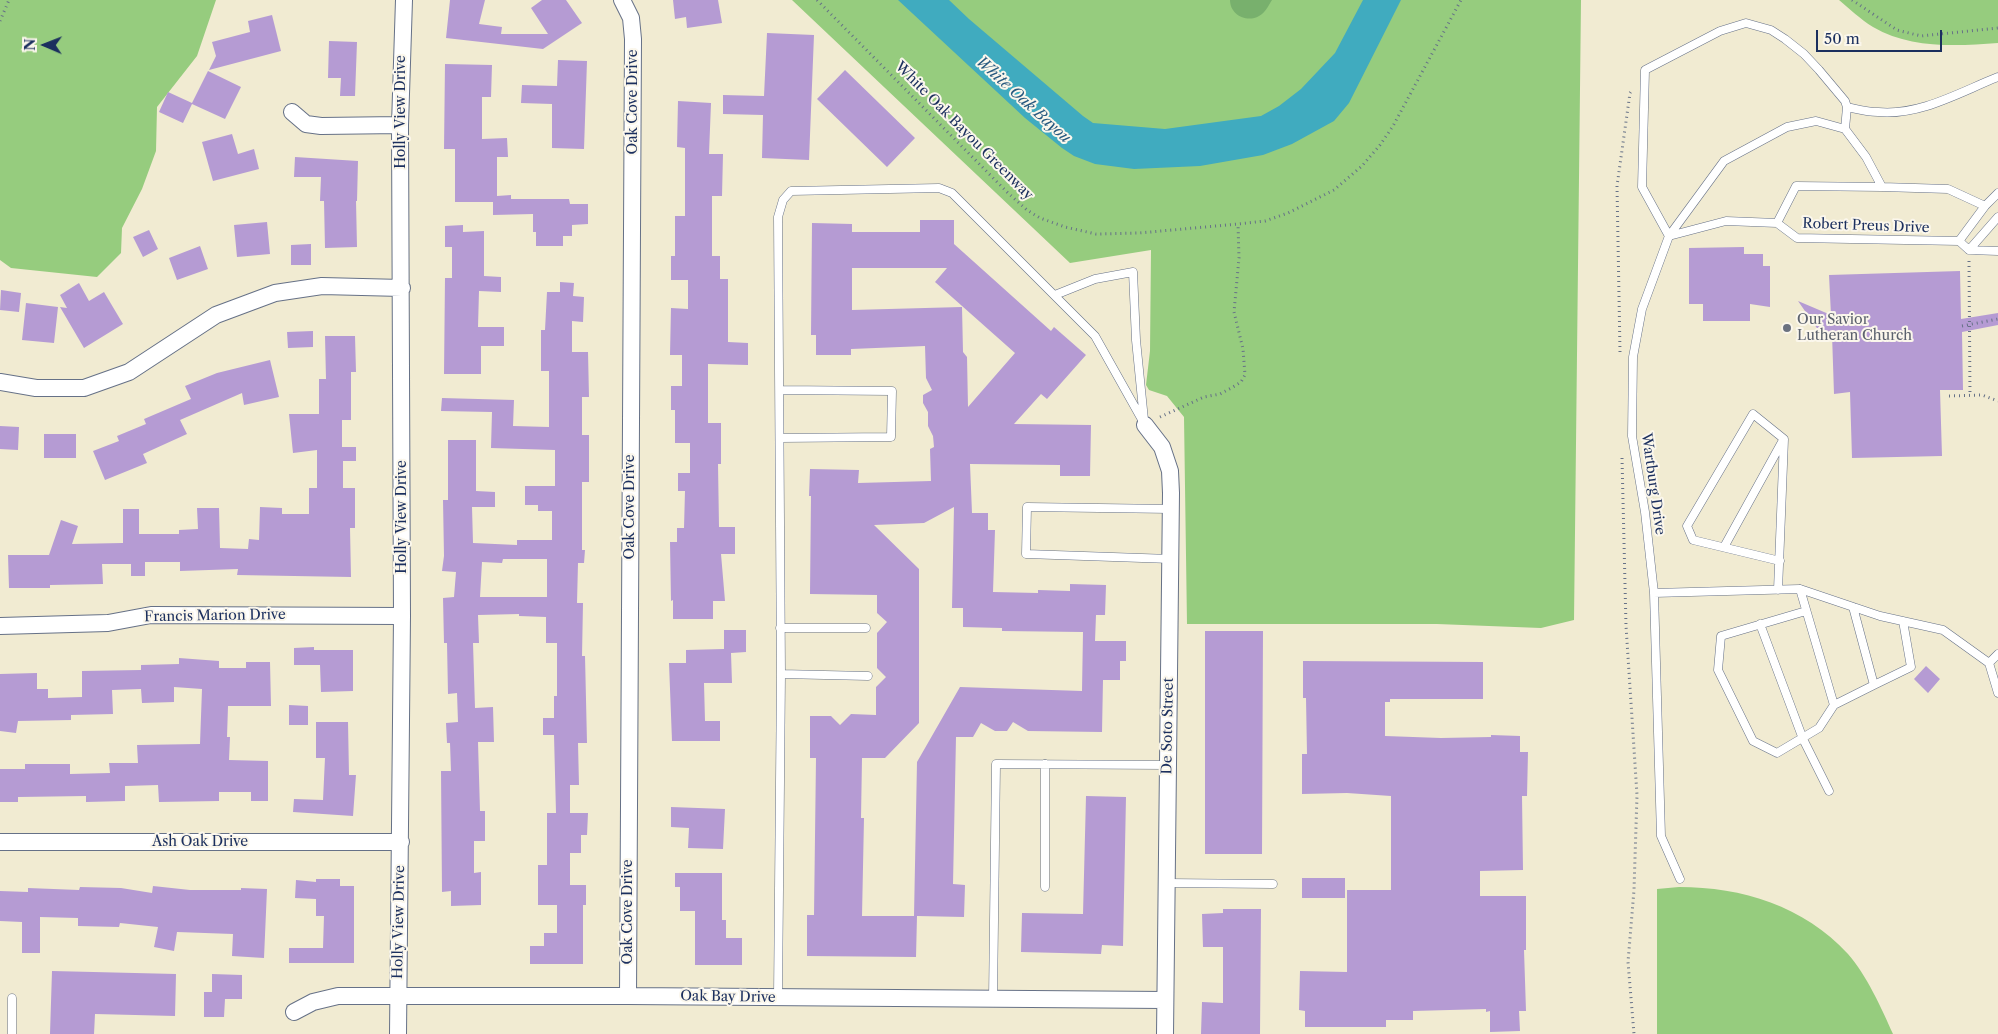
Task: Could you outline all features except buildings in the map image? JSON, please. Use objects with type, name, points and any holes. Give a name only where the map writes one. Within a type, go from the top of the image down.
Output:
[{"type":"street","name":"Holly View Drive","points":[[398,1034],[402,616],[400,125],[404,0]]},
{"type":"street","name":"Oak Cove Drive","points":[[622,0],[631,18],[633,49],[628,996]]},
{"type":"street","points":[[292,112],[306,124],[314,125],[400,125]]},
{"type":"street","points":[[0,382],[36,388],[84,388],[129,372],[216,315],[275,293],[322,286],[402,288]]},
{"type":"street","name":"De Soto Street","points":[[1145,425],[1162,447],[1170,471],[1171,559],[1165,1034]]},
{"type":"street","name":"Francis Marion Drive","points":[[0,626],[108,623],[151,615],[402,616]]},
{"type":"street","name":"Ash Oak Drive","points":[[0,842],[401,842]]},
{"type":"street","name":"Oak Bay Drive","points":[[294,1012],[314,1002],[338,996],[1165,1000]]},
{"type":"lane","points":[[1669,236],[1642,187],[1645,70],[1720,31],[1746,23],[1771,30],[1804,54],[1845,100],[1847,107],[1845,129]]},
{"type":"lane","points":[[1847,107],[1878,112],[1902,111],[1937,103],[1998,77]]},
{"type":"lane","points":[[1669,236],[1724,161],[1786,127],[1816,121],[1845,129],[1866,157],[1882,187]]},
{"type":"lane","name":"Robert Preus Drive","points":[[1959,241],[1797,238],[1777,223],[1796,186],[1948,189],[1985,206]]},
{"type":"lane","points":[[778,997],[780,390],[778,217],[784,200],[792,190],[939,188],[952,193],[1095,336],[1145,425]]},
{"type":"lane","points":[[1998,194],[1985,206],[1959,241],[1968,250],[1998,251]]},
{"type":"lane","points":[[1968,250],[1998,217]]},
{"type":"lane","points":[[1669,236],[1726,221],[1777,223]]},
{"type":"lane","name":"Wartburg Drive","points":[[1669,236],[1642,309],[1633,357],[1632,436],[1645,512],[1654,593],[1661,836],[1680,879]]},
{"type":"lane","points":[[1055,295],[1095,279],[1134,272],[1136,340],[1145,425]]},
{"type":"lane","points":[[780,390],[892,391],[891,437],[780,438]]},
{"type":"lane","points":[[1780,561],[1693,540],[1687,526],[1753,414],[1784,439]]},
{"type":"lane","points":[[1778,590],[1784,439]]},
{"type":"lane","points":[[1724,547],[1784,439]]},
{"type":"lane","points":[[1171,509],[1027,507],[1026,554],[1171,559]]},
{"type":"lane","points":[[1654,593],[1800,589],[1880,616],[1944,630],[1989,663],[1998,693]]},
{"type":"lane","points":[[1800,589],[1834,705]]},
{"type":"lane","points":[[1853,607],[1874,685]]},
{"type":"lane","points":[[1806,611],[1721,636],[1718,670],[1753,742],[1777,753],[1819,728],[1834,705],[1912,667],[1903,621]]},
{"type":"lane","points":[[1760,624],[1803,739],[1829,791]]},
{"type":"lane","points":[[780,628],[866,628]]},
{"type":"lane","points":[[1989,663],[1998,654]]},
{"type":"lane","points":[[780,674],[868,676]]},
{"type":"lane","points":[[993,999],[996,764],[1168,765]]},
{"type":"lane","points":[[1045,764],[1045,887]]},
{"type":"lane","points":[[1166,883],[1273,884]]},
{"type":"lane","points":[[12,998],[12,1034]]},
{"type":"path","points":[[0,21],[9,0]]},
{"type":"path","name":"White Oak Bayou Greenway","points":[[817,0],[1027,210],[1040,218],[1065,227],[1096,234],[1139,233],[1265,221],[1307,204],[1334,190],[1362,166],[1393,126],[1461,0]]},
{"type":"path","points":[[1852,0],[1898,30],[1921,36],[1998,28]]},
{"type":"path","points":[[1620,353],[1617,186],[1630,93],[1645,70]]},
{"type":"path","points":[[1145,425],[1204,397],[1220,394],[1241,382],[1244,375],[1243,349],[1234,312],[1239,258],[1238,224]]},
{"type":"path","points":[[1968,250],[1970,395]]},
{"type":"path","points":[[1962,326],[1998,319]]},
{"type":"path","points":[[1949,396],[1982,395],[1998,401]]},
{"type":"path","points":[[1622,450],[1626,626],[1637,795],[1634,890],[1628,962],[1634,1034]]},
{"type":"green space","points":[[0,0],[216,0],[197,56],[157,107],[156,151],[142,189],[122,228],[121,253],[97,277],[11,268],[0,260]]},
{"type":"green space","points":[[792,0],[1581,0],[1574,620],[1541,628],[1437,624],[1187,624],[1184,417],[1167,396],[1149,390],[1146,385],[1150,351],[1151,250],[1070,263]]},
{"type":"green space","points":[[1230,0],[1272,0],[1267,9],[1261,14],[1249,19],[1236,14]]},
{"type":"green space","points":[[1839,0],[1998,0],[1998,43],[1950,45],[1918,43],[1903,39],[1873,27]]},
{"type":"green space","points":[[1679,887],[1703,888],[1749,896],[1771,902],[1812,923],[1831,937],[1855,962],[1873,992],[1893,1034],[1657,1034],[1657,889]]},
{"type":"water","name":"White Oak Bayou","points":[[898,0],[949,0],[1093,123],[1165,129],[1261,116],[1279,106],[1301,89],[1335,53],[1363,0],[1401,0],[1349,103],[1334,121],[1292,144],[1263,155],[1200,166],[1134,169],[1095,164],[1074,156],[1062,148],[1025,118]]},
{"type":"place","name":"Our Savior Lutheran Church","points":[[1787,328]]}]
